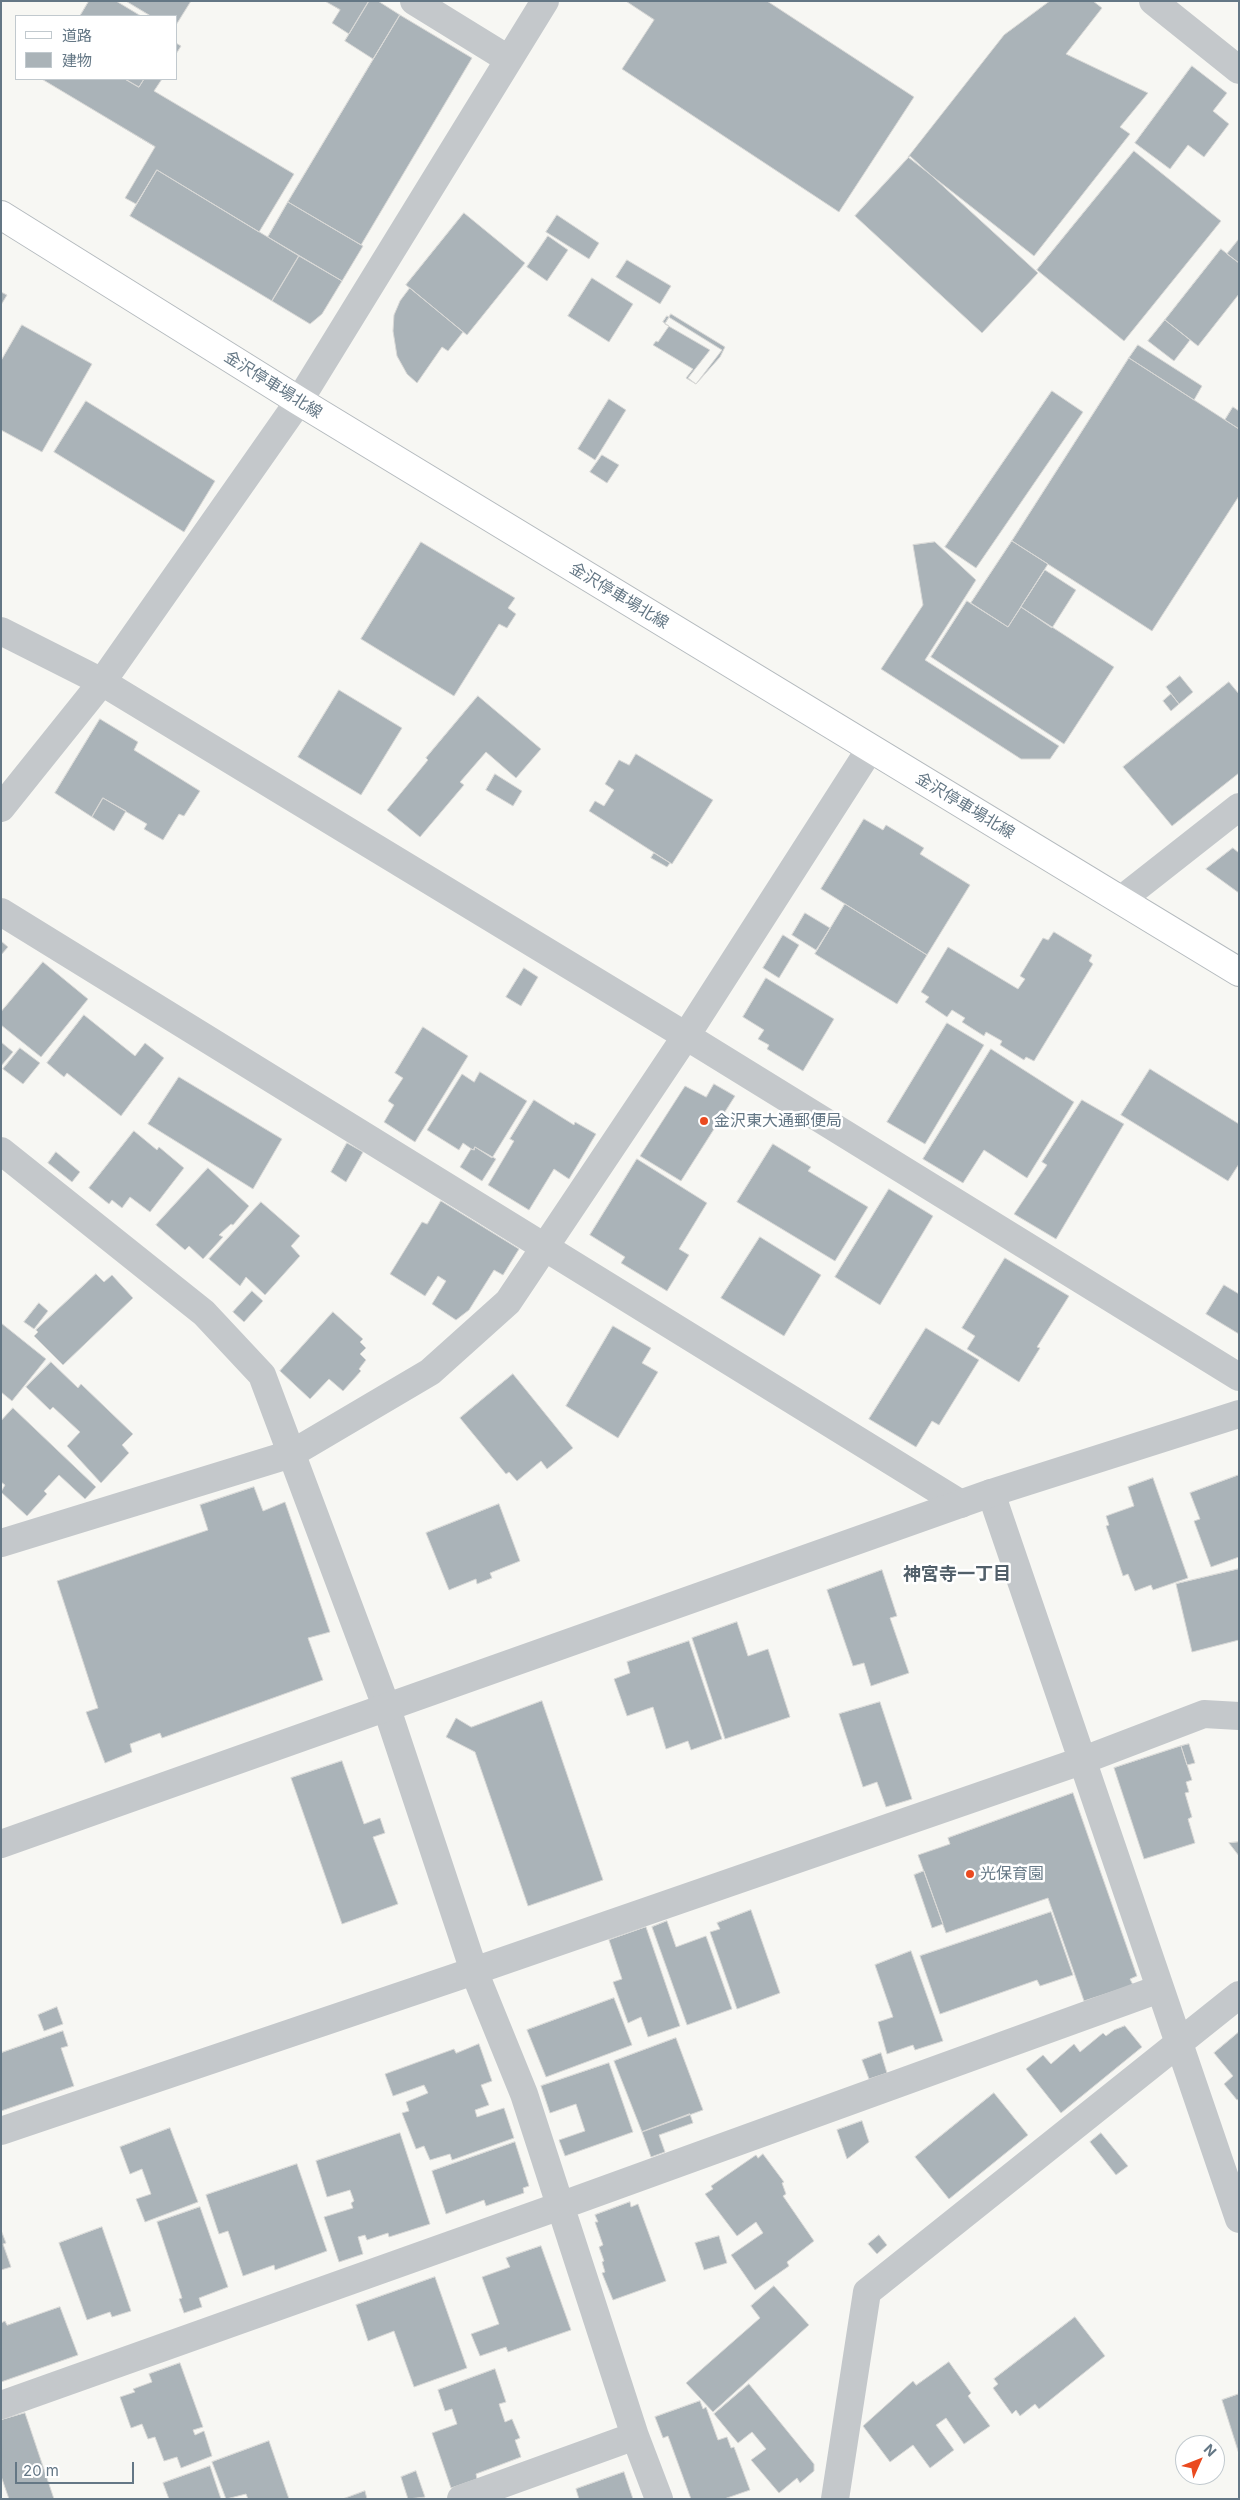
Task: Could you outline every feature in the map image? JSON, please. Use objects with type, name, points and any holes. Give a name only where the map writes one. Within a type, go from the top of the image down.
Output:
[{"type":"main road","name":"金沢停車場北線","points":[[1,215],[299,401],[870,749],[1122,899],[1239,972]]},
{"type":"street","points":[[414,1],[508,60]]},
{"type":"street","points":[[1,808],[102,682],[299,401],[545,1]]},
{"type":"street","points":[[1153,1],[1239,70]]},
{"type":"street","points":[[1,631],[102,682],[686,1036],[1239,1377]]},
{"type":"street","points":[[1,1543],[291,1454],[430,1372],[508,1302],[686,1036],[870,749]]},
{"type":"street","points":[[1122,899],[1239,807]]},
{"type":"street","points":[[1,912],[961,1504]]},
{"type":"street","points":[[1,1151],[204,1313],[262,1375],[386,1706],[474,1971],[524,2094],[635,2436],[659,2499]]},
{"type":"street","points":[[1,1844],[990,1493],[1239,1414]]},
{"type":"street","points":[[990,1493],[1239,2219]]},
{"type":"street","points":[[1,2131],[474,1971],[1081,1761],[1204,1714],[1239,1716]]},
{"type":"street","points":[[1,2405],[560,2206],[1159,1989]]},
{"type":"street","points":[[835,2499],[867,2292],[1239,1995]]},
{"type":"street","points":[[461,2499],[635,2436]]},
{"type":"building","points":[[89,1],[116,1],[139,15],[81,15]]},
{"type":"building","points":[[126,1],[191,1],[178,22],[178,15],[149,15]]},
{"type":"building","points":[[325,1],[369,1],[349,34],[332,23],[340,10]]},
{"type":"building","points":[[369,1],[378,1],[400,15],[373,59],[345,41]]},
{"type":"building","points":[[626,1],[767,1],[914,97],[839,212],[622,69],[654,20]]},
{"type":"building","points":[[1050,1],[1093,1],[1102,8],[1066,54],[1148,93],[1120,127],[1130,134],[1034,256],[908,157],[1004,35]]},
{"type":"building","points":[[400,15],[472,58],[361,245],[288,202]]},
{"type":"building","points":[[1192,66],[1227,93],[1213,111],[1229,124],[1204,157],[1188,145],[1170,169],[1135,143]]},
{"type":"building","points":[[44,80],[127,80],[139,87],[143,80],[161,80],[154,91],[294,174],[259,232],[157,170],[136,204],[125,198],[155,147]]},
{"type":"building","points":[[127,80],[143,80],[139,87]]},
{"type":"building","points":[[1134,151],[1221,221],[1124,341],[1037,270]]},
{"type":"building","points":[[910,156],[1038,273],[982,333],[855,216]]},
{"type":"building","points":[[157,170],[299,256],[272,301],[130,216]]},
{"type":"building","points":[[288,202],[363,246],[342,281],[268,237]]},
{"type":"building","points":[[464,213],[525,263],[467,335],[406,285]]},
{"type":"building","points":[[557,215],[599,243],[589,259],[546,232]]},
{"type":"building","points":[[548,236],[568,250],[547,281],[527,267]]},
{"type":"building","points":[[1239,239],[1239,263],[1227,254]]},
{"type":"building","points":[[1221,249],[1239,263],[1239,294],[1198,346],[1165,320]]},
{"type":"building","points":[[299,256],[342,281],[322,314],[310,324],[272,301]]},
{"type":"building","points":[[627,260],[671,286],[660,304],[616,277]]},
{"type":"building","points":[[592,278],[633,304],[609,342],[568,316]]},
{"type":"building","points":[[410,288],[463,332],[448,351],[442,347],[417,383],[407,374],[397,356],[393,331],[394,315],[400,301]]},
{"type":"building","points":[[1,292],[7,295],[1,305]]},
{"type":"building","points":[[671,314],[725,347],[720,357],[696,384],[688,378],[710,350],[665,324]]},
{"type":"building","points":[[667,316],[722,350],[696,384],[686,378],[693,369],[653,345],[656,341],[658,342],[669,326],[663,322]]},
{"type":"building","points":[[1165,320],[1190,340],[1174,361],[1148,341]]},
{"type":"building","points":[[22,325],[92,364],[42,452],[1,430],[1,361]]},
{"type":"building","points":[[1138,345],[1202,386],[1194,400],[1129,358]]},
{"type":"building","points":[[1129,358],[1239,429],[1239,496],[1152,631],[1012,541]]},
{"type":"building","points":[[1052,391],[1083,412],[976,568],[945,547]]},
{"type":"building","points":[[609,399],[626,410],[595,460],[578,449]]},
{"type":"building","points":[[86,401],[215,481],[184,532],[54,452]]},
{"type":"building","points":[[1233,407],[1239,411],[1239,429],[1225,420]]},
{"type":"building","points":[[602,455],[619,465],[607,483],[590,472]]},
{"type":"building","points":[[1012,541],[1048,564],[1008,627],[971,603]]},
{"type":"building","points":[[421,542],[515,598],[508,608],[516,614],[507,628],[499,624],[454,696],[361,639]]},
{"type":"building","points":[[935,542],[976,580],[925,660],[1059,746],[1050,759],[1021,759],[881,669],[923,605],[913,545]]},
{"type":"building","points":[[1045,570],[1076,590],[1052,628],[1021,607]]},
{"type":"building","points":[[967,601],[1008,627],[1021,607],[1114,667],[1064,744],[931,657]]},
{"type":"building","points":[[1180,676],[1193,692],[1179,704],[1166,687]]},
{"type":"building","points":[[1229,682],[1239,694],[1239,773],[1172,826],[1123,767]]},
{"type":"building","points":[[339,690],[402,728],[361,795],[298,757]]},
{"type":"building","points":[[1171,694],[1179,704],[1171,711],[1163,701]]},
{"type":"building","points":[[478,696],[541,749],[516,778],[486,752],[460,782],[464,785],[420,837],[387,810],[428,760],[426,758]]},
{"type":"building","points":[[100,719],[138,742],[134,750],[200,791],[184,816],[179,814],[163,840],[144,829],[147,824],[103,798],[92,817],[55,793]]},
{"type":"building","points":[[636,754],[713,800],[672,864],[589,811],[595,801],[604,806],[614,790],[605,784],[619,760],[629,765]]},
{"type":"building","points":[[495,774],[522,791],[513,806],[486,790]]},
{"type":"building","points":[[103,798],[126,811],[114,831],[92,817]]},
{"type":"building","points":[[864,819],[883,830],[886,825],[924,848],[920,854],[970,885],[927,955],[821,889]]},
{"type":"building","points":[[1233,848],[1239,853],[1239,893],[1206,869]]},
{"type":"building","points":[[654,853],[670,863],[667,867],[651,858]]},
{"type":"building","points":[[845,904],[927,955],[897,1004],[815,954]]},
{"type":"building","points":[[805,913],[830,928],[816,950],[792,935]]},
{"type":"building","points":[[1054,932],[1092,955],[1089,961],[1093,964],[1034,1061],[1026,1057],[1024,1060],[1000,1045],[1002,1041],[986,1032],[984,1036],[962,1022],[965,1018],[952,1010],[947,1017],[925,1002],[929,997],[921,992],[948,947],[1018,989],[1025,979],[1020,976],[1043,938],[1048,940]]},
{"type":"building","points":[[783,935],[799,945],[779,978],[763,968]]},
{"type":"building","points":[[1,941],[8,947],[1,955]]},
{"type":"building","points":[[43,962],[88,999],[41,1057],[1,1025],[1,1012]]},
{"type":"building","points":[[524,968],[538,977],[521,1006],[506,997]]},
{"type":"building","points":[[766,978],[834,1019],[803,1071],[767,1049],[769,1045],[758,1039],[764,1030],[743,1017]]},
{"type":"building","points":[[84,1015],[135,1056],[145,1043],[164,1058],[121,1116],[67,1073],[64,1077],[47,1063]]},
{"type":"building","points":[[947,1023],[984,1045],[925,1144],[887,1122]]},
{"type":"building","points":[[423,1027],[468,1056],[415,1142],[384,1122],[394,1105],[388,1101],[403,1078],[395,1073]]},
{"type":"building","points":[[1,1042],[13,1052],[1,1066]]},
{"type":"building","points":[[20,1048],[40,1063],[23,1084],[3,1069]]},
{"type":"building","points":[[991,1049],[1074,1102],[1027,1178],[984,1150],[963,1183],[923,1159]]},
{"type":"building","points":[[1150,1069],[1239,1124],[1239,1164],[1228,1181],[1121,1115]]},
{"type":"building","points":[[480,1072],[527,1101],[492,1158],[475,1147],[473,1150],[463,1143],[459,1150],[427,1130],[462,1074],[474,1082]]},
{"type":"building","points":[[179,1077],[282,1139],[253,1189],[148,1124]]},
{"type":"building","points":[[714,1084],[735,1096],[681,1181],[640,1156],[685,1086],[706,1097]]},
{"type":"building","points":[[534,1100],[574,1125],[575,1122],[596,1134],[569,1179],[554,1169],[529,1210],[488,1185],[514,1141],[510,1139]]},
{"type":"building","points":[[1082,1100],[1124,1124],[1056,1239],[1014,1214],[1047,1165],[1042,1162]]},
{"type":"building","points":[[134,1131],[157,1150],[159,1147],[184,1168],[150,1212],[130,1197],[122,1208],[112,1200],[109,1204],[89,1188]]},
{"type":"building","points":[[347,1143],[363,1152],[346,1182],[331,1172]]},
{"type":"building","points":[[773,1144],[811,1167],[808,1171],[868,1207],[835,1261],[737,1202]]},
{"type":"building","points":[[475,1147],[496,1159],[482,1181],[460,1167],[471,1149],[474,1150]]},
{"type":"building","points":[[56,1152],[80,1172],[72,1182],[48,1163]]},
{"type":"building","points":[[637,1159],[707,1203],[679,1249],[689,1255],[667,1291],[621,1263],[625,1257],[590,1235]]},
{"type":"building","points":[[208,1168],[249,1206],[233,1225],[231,1224],[219,1235],[223,1237],[203,1259],[189,1246],[185,1250],[156,1225]]},
{"type":"building","points":[[889,1189],[933,1216],[880,1305],[835,1277]]},
{"type":"building","points":[[441,1201],[519,1249],[503,1275],[494,1270],[469,1310],[456,1320],[432,1304],[446,1281],[438,1276],[425,1296],[390,1274],[422,1222],[427,1224]]},
{"type":"building","points":[[261,1202],[300,1236],[291,1246],[300,1256],[265,1295],[246,1277],[240,1286],[209,1259]]},
{"type":"building","points":[[760,1237],[821,1275],[784,1336],[721,1298]]},
{"type":"building","points":[[1005,1258],[1069,1296],[1037,1347],[1040,1348],[1019,1382],[967,1349],[975,1336],[962,1328]]},
{"type":"building","points":[[96,1274],[104,1282],[112,1275],[133,1298],[63,1365],[34,1336],[38,1332],[36,1330]]},
{"type":"building","points":[[1224,1285],[1239,1294],[1239,1334],[1206,1314]]},
{"type":"building","points":[[252,1291],[263,1301],[244,1322],[233,1312]]},
{"type":"building","points":[[39,1303],[48,1311],[34,1329],[24,1322]]},
{"type":"building","points":[[333,1312],[363,1339],[360,1342],[366,1348],[360,1354],[366,1360],[359,1369],[361,1371],[343,1391],[329,1379],[310,1399],[280,1371]]},
{"type":"building","points":[[1,1323],[46,1359],[12,1401],[1,1392]]},
{"type":"building","points":[[613,1326],[651,1348],[642,1363],[658,1372],[618,1438],[566,1406]]},
{"type":"building","points":[[926,1328],[979,1360],[939,1425],[932,1421],[916,1447],[869,1419]]},
{"type":"building","points":[[51,1362],[78,1388],[81,1384],[133,1434],[122,1445],[129,1453],[101,1483],[67,1446],[80,1432],[53,1407],[50,1410],[26,1387]]},
{"type":"building","points":[[513,1374],[573,1448],[547,1469],[541,1461],[517,1481],[509,1472],[506,1474],[460,1418]]},
{"type":"building","points":[[13,1408],[96,1487],[85,1499],[59,1475],[44,1491],[47,1494],[27,1516],[1,1492],[5,1485],[1,1482],[1,1421]]},
{"type":"building","points":[[1239,1475],[1239,1557],[1211,1567],[1194,1521],[1200,1519],[1190,1493]]},
{"type":"building","points":[[1153,1478],[1188,1578],[1153,1590],[1151,1585],[1135,1591],[1128,1574],[1123,1576],[1106,1526],[1109,1525],[1106,1516],[1134,1506],[1128,1487]]},
{"type":"building","points":[[254,1487],[263,1511],[285,1502],[330,1632],[308,1638],[323,1680],[162,1738],[160,1733],[130,1744],[132,1752],[105,1763],[86,1712],[98,1708],[57,1581],[208,1530],[200,1505]]},
{"type":"building","points":[[499,1504],[520,1561],[490,1573],[492,1578],[477,1584],[476,1579],[449,1590],[426,1533]]},
{"type":"building","points":[[1239,1569],[1239,1640],[1192,1652],[1176,1584]]},
{"type":"building","points":[[882,1570],[897,1616],[890,1618],[909,1673],[871,1686],[864,1663],[853,1666],[827,1590]]},
{"type":"building","points":[[737,1622],[748,1656],[768,1649],[790,1717],[725,1739],[692,1638]]},
{"type":"building","points":[[689,1641],[722,1739],[691,1750],[688,1741],[666,1749],[653,1707],[627,1716],[614,1679],[630,1673],[627,1662]]},
{"type":"building","points":[[542,1701],[603,1880],[528,1906],[475,1752],[446,1737],[456,1718],[471,1727]]},
{"type":"building","points":[[880,1702],[912,1799],[886,1807],[877,1782],[863,1787],[839,1714]]},
{"type":"building","points":[[1189,1744],[1195,1763],[1187,1765],[1181,1746]]},
{"type":"building","points":[[1181,1746],[1192,1780],[1186,1782],[1189,1792],[1185,1793],[1192,1817],[1188,1819],[1195,1843],[1144,1859],[1114,1768]]},
{"type":"building","points":[[342,1761],[364,1824],[380,1818],[385,1833],[373,1837],[398,1904],[342,1924],[291,1778]]},
{"type":"building","points":[[1073,1793],[1137,1976],[1130,1979],[1133,1985],[1084,2001],[1048,1898],[946,1933],[918,1855],[950,1844],[948,1838]]},
{"type":"building","points":[[1239,1842],[1239,1856],[1229,1843]]},
{"type":"building","points":[[924,1871],[943,1924],[932,1928],[914,1875]]},
{"type":"building","points":[[751,1910],[780,1993],[737,2009],[710,1932],[720,1929],[717,1923]]},
{"type":"building","points":[[1051,1912],[1073,1975],[1040,1986],[1037,1980],[940,2014],[920,1956]]},
{"type":"building","points":[[667,1921],[676,1947],[706,1936],[732,2009],[687,2025],[652,1927]]},
{"type":"building","points":[[646,1927],[680,2026],[648,2037],[641,2017],[628,2023],[613,1982],[622,1979],[609,1940]]},
{"type":"building","points":[[911,1951],[943,2041],[915,2050],[913,2045],[887,2054],[878,2022],[893,2017],[875,1965]]},
{"type":"building","points":[[614,1998],[632,2045],[546,2077],[527,2030]]},
{"type":"building","points":[[57,2007],[63,2024],[44,2031],[38,2015]]},
{"type":"building","points":[[1125,2026],[1142,2047],[1061,2113],[1026,2069],[1043,2055],[1051,2064],[1074,2044],[1080,2052],[1103,2033],[1106,2036],[1114,2030]]},
{"type":"building","points":[[63,2031],[68,2046],[61,2048],[74,2086],[1,2111],[1,2053]]},
{"type":"building","points":[[1239,2032],[1239,2099],[1237,2100],[1224,2084],[1233,2076],[1214,2053]]},
{"type":"building","points":[[676,2038],[703,2110],[642,2132],[614,2061]]},
{"type":"building","points":[[479,2044],[492,2081],[481,2085],[489,2105],[475,2110],[477,2117],[504,2108],[514,2138],[452,2160],[450,2154],[430,2160],[424,2146],[416,2149],[402,2113],[409,2111],[406,2102],[428,2093],[424,2085],[393,2096],[385,2074],[454,2049],[456,2053]]},
{"type":"building","points":[[881,2053],[887,2073],[869,2079],[862,2060]]},
{"type":"building","points":[[609,2063],[633,2132],[565,2156],[559,2140],[585,2131],[576,2104],[550,2113],[541,2086]]},
{"type":"building","points":[[994,2093],[1028,2135],[949,2199],[915,2157]]},
{"type":"building","points":[[690,2114],[693,2123],[659,2135],[665,2152],[651,2157],[642,2132]]},
{"type":"building","points":[[862,2121],[869,2142],[847,2159],[837,2130]]},
{"type":"building","points":[[170,2128],[198,2202],[145,2222],[136,2199],[151,2194],[142,2169],[130,2174],[120,2147]]},
{"type":"building","points":[[400,2133],[430,2224],[389,2237],[388,2233],[367,2240],[365,2235],[358,2237],[363,2254],[339,2262],[324,2217],[353,2208],[351,2203],[354,2201],[350,2190],[327,2197],[316,2161]]},
{"type":"building","points":[[1101,2133],[1128,2166],[1116,2175],[1090,2142]]},
{"type":"building","points":[[515,2142],[529,2186],[523,2188],[524,2193],[486,2206],[484,2200],[446,2214],[432,2171]]},
{"type":"building","points":[[763,2154],[784,2182],[782,2183],[786,2194],[783,2196],[814,2241],[787,2262],[789,2266],[755,2290],[731,2255],[763,2233],[756,2222],[737,2236],[705,2194],[713,2189],[711,2186],[756,2155],[758,2158]]},
{"type":"building","points":[[297,2164],[327,2251],[275,2270],[274,2265],[243,2276],[228,2231],[219,2234],[206,2195]]},
{"type":"building","points":[[630,2202],[631,2207],[638,2204],[666,2281],[613,2300],[602,2273],[605,2272],[602,2262],[604,2261],[599,2247],[603,2245],[595,2222],[598,2222],[595,2215]]},
{"type":"building","points":[[200,2207],[228,2287],[199,2298],[202,2307],[184,2313],[179,2299],[182,2298],[157,2222]]},
{"type":"building","points":[[102,2227],[131,2311],[112,2317],[110,2312],[87,2320],[59,2243]]},
{"type":"building","points":[[1,2230],[6,2243],[3,2244],[11,2267],[1,2270]]},
{"type":"building","points":[[879,2235],[887,2245],[877,2254],[868,2244]]},
{"type":"building","points":[[719,2236],[727,2263],[704,2270],[695,2243]]},
{"type":"building","points":[[541,2246],[571,2330],[508,2352],[506,2347],[480,2356],[471,2334],[499,2324],[482,2277],[510,2267],[506,2258]]},
{"type":"building","points":[[435,2277],[467,2368],[414,2387],[394,2331],[368,2341],[356,2305]]},
{"type":"building","points":[[774,2286],[809,2325],[713,2412],[686,2383],[760,2318],[751,2306]]},
{"type":"building","points":[[60,2307],[78,2355],[1,2382],[1,2323],[5,2321],[7,2325]]},
{"type":"building","points":[[1075,2317],[1105,2356],[1039,2409],[1035,2404],[1020,2416],[1016,2410],[1012,2414],[993,2388],[998,2384],[994,2379]]},
{"type":"building","points":[[949,2362],[971,2393],[968,2396],[990,2426],[964,2444],[946,2418],[936,2425],[954,2450],[930,2468],[913,2445],[890,2462],[863,2426],[913,2381],[916,2385]]},
{"type":"building","points":[[180,2363],[203,2427],[193,2430],[195,2435],[204,2431],[212,2456],[181,2468],[177,2457],[164,2461],[155,2437],[148,2439],[142,2424],[131,2428],[120,2397],[135,2392],[133,2389],[152,2382],[149,2374]]},
{"type":"building","points":[[495,2369],[506,2402],[499,2404],[505,2422],[512,2419],[520,2438],[515,2440],[521,2457],[476,2474],[477,2479],[451,2488],[432,2433],[457,2424],[452,2409],[445,2411],[438,2390]]},
{"type":"building","points":[[749,2384],[814,2464],[814,2471],[800,2483],[797,2478],[779,2493],[751,2460],[766,2449],[752,2432],[738,2443],[714,2414]]},
{"type":"building","points":[[1239,2394],[1239,2454],[1222,2400]]},
{"type":"building","points":[[700,2401],[703,2409],[706,2407],[718,2440],[727,2437],[731,2448],[734,2447],[750,2490],[724,2499],[691,2499],[668,2436],[663,2438],[655,2417]]},
{"type":"building","points":[[25,2413],[54,2499],[9,2499],[1,2476],[1,2420]]},
{"type":"building","points":[[269,2441],[289,2499],[248,2499],[246,2494],[226,2499],[212,2462]]},
{"type":"building","points":[[210,2466],[221,2499],[169,2499],[163,2483]]},
{"type":"building","points":[[416,2471],[425,2497],[408,2499],[401,2477]]},
{"type":"building","points":[[624,2472],[633,2499],[579,2499],[576,2489]]},
{"type":"building","points":[[365,2491],[367,2499],[343,2499]]},
{"type":"place","name":"金沢東大通郵便局","points":[[704,1121]]},
{"type":"place","name":"光保育園","points":[[970,1874]]},
{"type":"district","name":"神宮寺一丁目","points":[[957,1575]]}]
